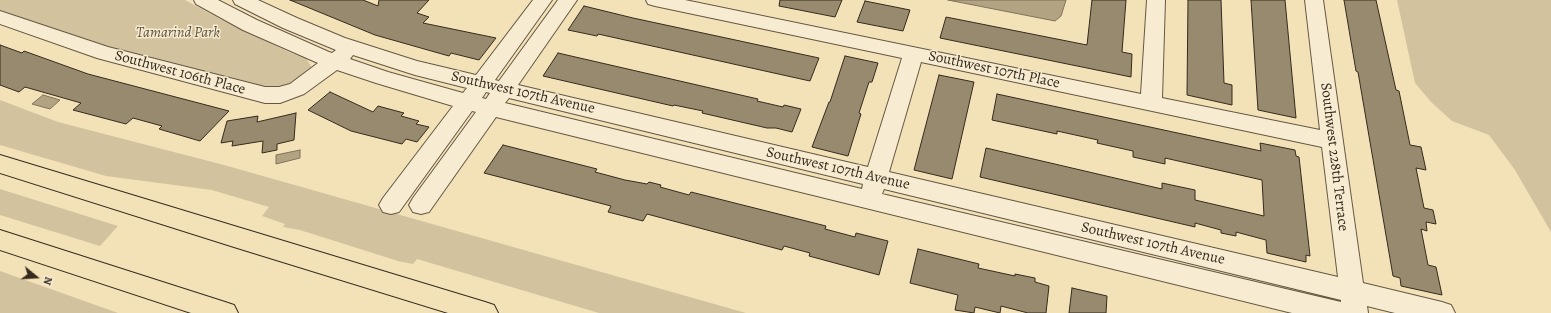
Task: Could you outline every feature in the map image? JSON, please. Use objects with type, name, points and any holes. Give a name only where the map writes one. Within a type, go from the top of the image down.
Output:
[{"type":"highway","points":[[0,164],[485,313]]},
{"type":"highway","points":[[0,240],[225,313]]},
{"type":"street","name":"Southwest 107th Avenue","points":[[203,0],[266,32],[334,61],[384,78],[467,102],[1339,313]]},
{"type":"street","name":"Southwest 107th Avenue","points":[[242,0],[290,23],[352,48],[416,68],[876,178],[1353,302],[1442,313]]},
{"type":"street","points":[[391,205],[543,0]]},
{"type":"street","points":[[421,205],[568,0]]},
{"type":"street","name":"Southwest 107th Place","points":[[656,0],[728,7],[913,54],[1332,141]]},
{"type":"street","points":[[1151,103],[1156,0]]},
{"type":"street","name":"Southwest 228th Terrace","points":[[1314,0],[1353,302]]},
{"type":"street","name":"Southwest 106th Place","points":[[0,17],[104,53],[265,95],[280,95],[297,89],[352,48]]},
{"type":"street","points":[[870,200],[913,54]]},
{"type":"green space","name":"Tamarind Park","points":[[0,0],[185,0],[220,19],[291,53],[306,58],[312,68],[302,81],[270,90],[119,51],[71,35],[0,10]]},
{"type":"green space","points":[[1397,0],[1551,0],[1551,232],[1515,170],[1489,135],[1452,121],[1431,102],[1415,83]]},
{"type":"green space","points":[[0,100],[58,122],[224,165],[746,313],[599,313],[417,259],[413,264],[398,261],[300,230],[283,227],[285,224],[262,216],[269,207],[212,190],[106,176],[0,145]]},
{"type":"green space","points":[[0,189],[118,226],[100,246],[0,215]]},
{"type":"green space","points":[[0,271],[118,313],[0,313]]},
{"type":"shaded area","points":[[948,0],[1066,0],[1061,16],[1055,21]]},
{"type":"shaded area","points":[[43,95],[60,100],[50,109],[32,104]]},
{"type":"shaded area","points":[[300,150],[300,158],[276,164],[276,155]]},
{"type":"building","points":[[290,0],[363,0],[378,6],[379,0],[429,0],[417,13],[429,17],[423,23],[496,38],[479,60],[451,53],[449,56],[375,35]]},
{"type":"building","points":[[780,0],[842,0],[835,17],[779,6]]},
{"type":"building","points":[[1092,0],[1126,0],[1122,52],[1132,54],[1131,77],[940,38],[946,17],[1087,45]]},
{"type":"building","points":[[1188,0],[1221,0],[1224,83],[1232,85],[1232,105],[1187,95]]},
{"type":"building","points":[[1251,0],[1285,0],[1296,118],[1258,110]]},
{"type":"building","points":[[1344,0],[1376,0],[1396,90],[1399,91],[1410,145],[1421,147],[1426,170],[1416,168],[1424,208],[1433,210],[1436,224],[1426,222],[1427,231],[1421,229],[1428,265],[1436,267],[1442,295],[1401,286],[1400,278],[1393,276]]},
{"type":"building","points":[[865,1],[910,10],[903,31],[857,22]]},
{"type":"building","points":[[584,6],[819,58],[810,81],[598,34],[597,36],[568,30]]},
{"type":"building","points":[[0,45],[22,53],[24,51],[88,74],[229,111],[200,141],[159,129],[162,126],[133,118],[126,124],[73,110],[81,103],[25,87],[19,92],[0,85]]},
{"type":"building","points":[[558,53],[758,99],[757,101],[783,107],[784,105],[801,109],[792,132],[776,128],[767,128],[702,113],[703,111],[673,106],[543,76]]},
{"type":"building","points":[[845,56],[878,63],[872,82],[869,82],[859,113],[861,114],[848,156],[812,147],[830,102]]},
{"type":"building","points":[[939,75],[974,82],[952,179],[914,170]]},
{"type":"building","points":[[330,92],[373,112],[378,106],[404,113],[401,116],[419,121],[416,124],[429,127],[417,142],[406,139],[402,144],[351,131],[308,110]]},
{"type":"building","points":[[997,94],[1261,151],[1260,143],[1295,150],[1296,156],[1299,157],[1310,256],[1306,255],[1306,262],[1267,253],[1266,240],[1236,232],[1236,236],[1221,233],[1221,230],[1195,223],[1195,227],[980,177],[986,148],[1162,189],[1162,183],[1195,190],[1195,200],[1264,216],[1262,180],[1165,158],[1165,164],[1133,157],[1133,151],[1097,143],[1098,140],[1057,131],[1057,134],[992,120]]},
{"type":"building","points":[[296,113],[294,140],[277,144],[277,150],[262,153],[263,141],[232,146],[233,141],[221,143],[227,121],[258,116],[257,122]]},
{"type":"building","points":[[503,145],[597,169],[595,172],[625,180],[647,184],[649,182],[661,185],[660,187],[689,195],[691,192],[826,226],[825,229],[855,237],[856,233],[888,241],[879,275],[809,256],[810,253],[784,246],[782,250],[647,214],[643,221],[608,212],[611,206],[484,173]]},
{"type":"building","points":[[918,249],[979,264],[978,268],[1015,276],[1015,274],[1035,278],[1035,282],[1049,286],[1046,313],[1028,313],[1001,306],[1000,313],[975,307],[974,313],[955,310],[958,295],[910,283]]},
{"type":"building","points":[[1072,288],[1107,296],[1106,313],[1069,313]]}]
